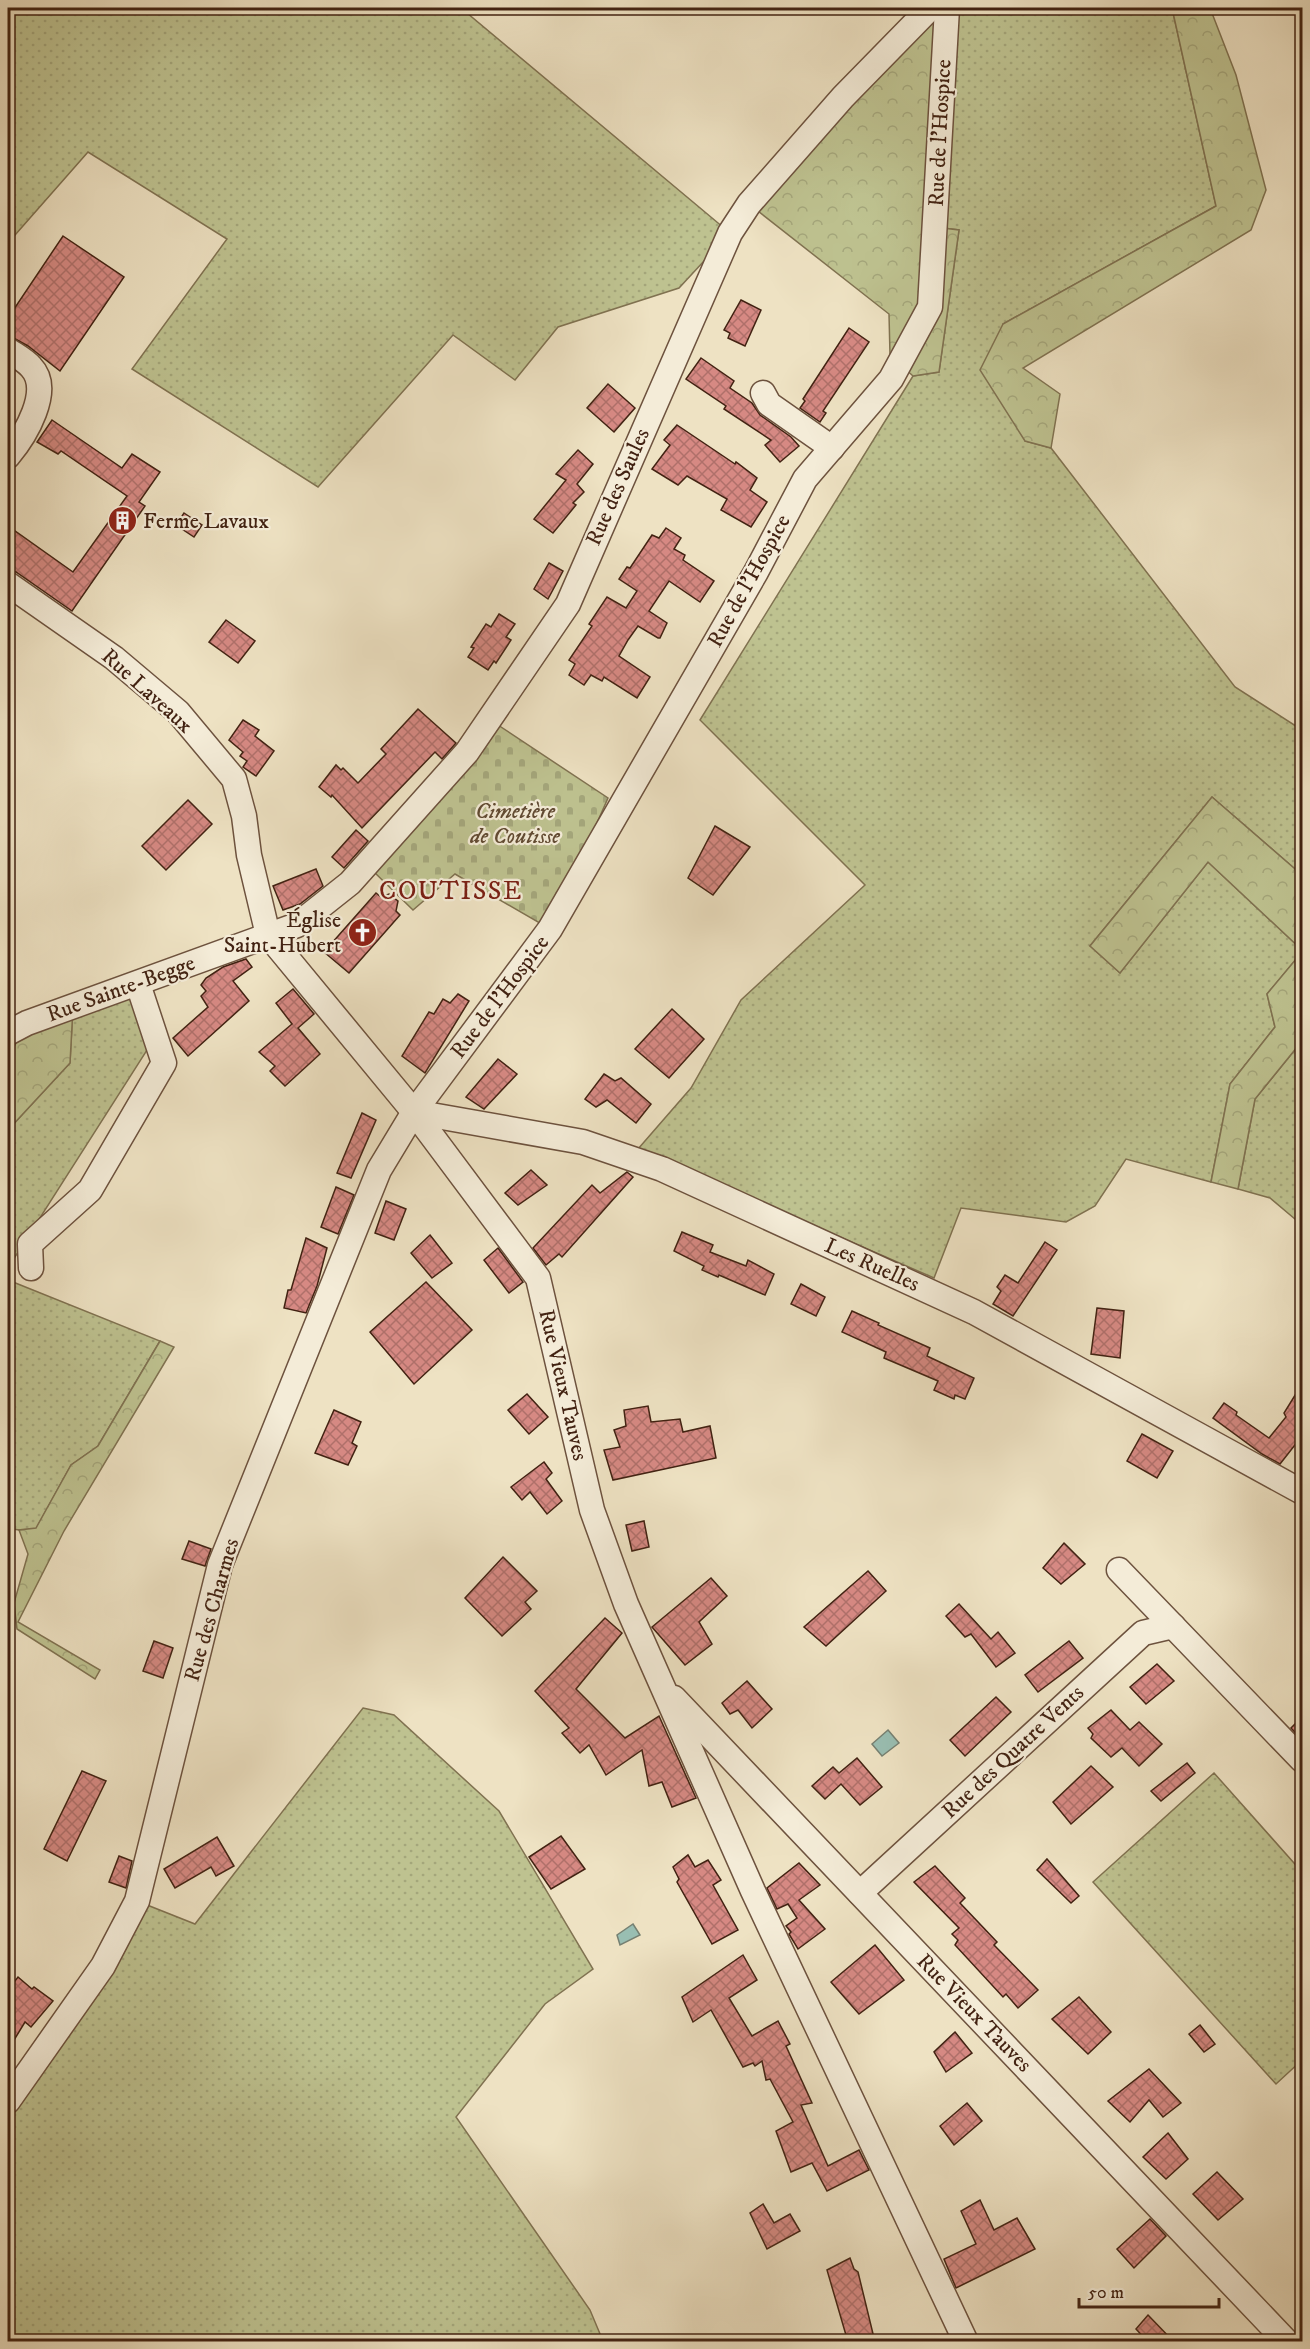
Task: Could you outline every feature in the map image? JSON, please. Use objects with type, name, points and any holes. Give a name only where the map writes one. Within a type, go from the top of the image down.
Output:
[{"type":"street","name":"Rue des Saules","points":[[268,934],[297,925],[350,883],[467,752],[567,604],[730,233],[749,204],[843,97],[930,8]]},
{"type":"street","name":"Rue de l'Hospice","points":[[414,1112],[550,929],[756,572],[806,479],[891,379],[930,307],[947,8]]},
{"type":"street","points":[[8,350],[32,368],[41,387],[33,417],[8,456]]},
{"type":"street","points":[[763,393],[769,404],[832,448]]},
{"type":"street","name":"Rue Laveaux","points":[[8,584],[114,658],[178,712],[234,779],[244,816],[249,855],[268,934]]},
{"type":"street","name":"Rue Sainte-Begge","points":[[8,1033],[27,1023],[138,984],[268,934]]},
{"type":"street","name":"Rue Vieux Tauves","points":[[268,934],[414,1112],[538,1278],[592,1510],[626,1604],[753,1891],[966,2342]]},
{"type":"street","points":[[31,1268],[30,1244],[90,1190],[164,1063],[138,984]]},
{"type":"street","name":"Les Ruelles","points":[[414,1112],[583,1142],[662,1169],[974,1312],[1302,1492]]},
{"type":"street","name":"Rue des Charmes","points":[[8,2101],[103,1966],[137,1901],[220,1565],[378,1170],[414,1112]]},
{"type":"street","points":[[1119,1570],[1302,1760]]},
{"type":"street","name":"Rue des Quatre Vents","points":[[860,1893],[1143,1633],[1173,1626]]},
{"type":"street","name":"Rue Vieux Tauves","points":[[662,1685],[1287,2342]]},
{"type":"green space","points":[[8,8],[461,8],[730,233],[679,288],[558,327],[515,380],[453,335],[318,487],[132,369],[227,239],[88,152],[8,243]]},
{"type":"green space","points":[[940,8],[935,227],[959,230],[939,372],[913,376],[890,355],[889,314],[749,204]]},
{"type":"green space","points":[[947,8],[1172,8],[1216,206],[1003,324],[1025,441],[1051,448],[1235,687],[1302,730],[1302,875],[1212,797],[1090,946],[1120,973],[1208,862],[1302,952],[1267,994],[1275,1027],[1230,1084],[1211,1182],[1126,1159],[1095,1206],[1066,1222],[961,1208],[934,1278],[638,1149],[691,1088],[741,1000],[865,885],[700,720],[913,376],[939,372],[959,230],[934,227]]},
{"type":"green space","points":[[1172,8],[1210,8],[1236,75],[1266,190],[1251,230],[1023,368],[1060,394],[1051,448],[1025,441],[980,370],[1003,324],[1216,206]]},
{"type":"green space","name":"Cimetière de Coutisse","points":[[498,725],[608,798],[550,929],[455,874],[413,910],[372,870]]},
{"type":"green space","points":[[1212,797],[1302,875],[1302,950],[1208,862],[1120,973],[1090,946]]},
{"type":"green space","points":[[1302,952],[1302,1041],[1255,1099],[1238,1189],[1211,1182],[1230,1084],[1275,1027],[1267,994]]},
{"type":"green space","points":[[129,986],[149,1047],[8,1268],[8,1130],[70,1063],[73,1007]]},
{"type":"green space","points":[[73,1007],[70,1063],[8,1130],[8,1058],[27,1023]]},
{"type":"green space","points":[[1302,1041],[1302,1225],[1270,1198],[1238,1189],[1255,1099]]},
{"type":"green space","points":[[8,1280],[160,1341],[98,1446],[71,1465],[36,1529],[8,1528]]},
{"type":"green space","points":[[160,1341],[174,1347],[64,1531],[18,1622],[100,1670],[95,1679],[17,1629],[14,1603],[28,1554],[19,1530],[36,1528],[71,1465],[98,1446]]},
{"type":"green space","points":[[363,1708],[394,1715],[499,1811],[593,1969],[545,2004],[456,2117],[590,2310],[603,2341],[8,2342],[8,2101],[137,1901],[195,1924]]},
{"type":"green space","points":[[1214,1773],[1302,1872],[1302,2060],[1276,2084],[1093,1882]]},
{"type":"water","points":[[888,1730],[899,1743],[882,1756],[872,1744]]},
{"type":"water","points":[[633,1924],[640,1935],[620,1945],[617,1935]]},
{"type":"building","points":[[63,236],[124,277],[60,371],[28,346],[8,335],[8,318]]},
{"type":"building","points":[[741,300],[761,310],[745,346],[728,338],[730,333],[724,330]]},
{"type":"building","points":[[849,328],[869,342],[823,411],[826,413],[820,422],[800,408],[805,401],[803,399]]},
{"type":"building","points":[[701,358],[734,381],[730,388],[752,403],[760,415],[791,437],[799,446],[780,462],[765,445],[771,440],[724,409],[726,406],[686,379]]},
{"type":"building","points":[[608,384],[635,408],[614,432],[587,408]]},
{"type":"building","name":"Ferme Lavaux","points":[[52,420],[122,468],[132,454],[160,472],[139,502],[145,506],[72,611],[16,572],[8,570],[8,526],[73,572],[127,496],[61,451],[58,454],[37,442]]},
{"type":"building","points":[[677,425],[757,478],[750,490],[767,502],[751,527],[721,510],[727,499],[687,476],[678,485],[652,469],[670,445],[664,440]]},
{"type":"building","points":[[578,450],[593,464],[577,484],[584,492],[573,503],[576,505],[553,533],[534,519],[566,480],[556,474]]},
{"type":"building","points":[[184,513],[202,525],[194,537],[176,525]]},
{"type":"building","points":[[666,528],[681,538],[674,549],[685,555],[683,560],[714,581],[700,602],[669,581],[649,611],[667,623],[660,638],[638,626],[628,640],[619,656],[650,677],[637,698],[604,677],[602,681],[591,675],[584,685],[569,675],[575,664],[569,660],[592,626],[589,624],[607,597],[626,608],[637,591],[619,579],[627,567],[630,568],[652,535],[659,538]]},
{"type":"building","points":[[549,563],[563,571],[548,599],[534,589]]},
{"type":"building","points":[[499,614],[515,624],[506,637],[511,640],[496,663],[494,661],[488,670],[468,657],[474,648],[471,647],[486,624],[491,627]]},
{"type":"building","points":[[226,620],[255,641],[238,663],[209,642]]},
{"type":"building","points":[[418,709],[456,743],[442,759],[435,752],[362,828],[332,795],[331,797],[319,787],[336,765],[341,770],[343,768],[358,783],[386,754],[381,749]]},
{"type":"building","points":[[243,720],[259,730],[255,736],[274,751],[256,776],[243,767],[247,761],[240,756],[243,752],[229,740]]},
{"type":"building","points":[[188,800],[212,824],[166,870],[142,846]]},
{"type":"building","points":[[715,826],[750,847],[713,895],[688,878]]},
{"type":"building","points":[[356,830],[368,841],[344,868],[332,857]]},
{"type":"building","points":[[316,869],[323,886],[300,904],[283,910],[273,886]]},
{"type":"building","name":"Église Saint-Hubert","points":[[376,893],[381,897],[389,894],[398,901],[396,911],[400,915],[349,973],[324,952]]},
{"type":"building","points":[[246,959],[252,967],[233,981],[249,1001],[188,1056],[173,1038],[208,1007],[201,996],[206,991],[201,985],[206,978],[223,967]]},
{"type":"building","points":[[293,989],[314,1014],[298,1028],[320,1054],[285,1086],[270,1071],[275,1066],[259,1052],[292,1024],[276,1003]]},
{"type":"building","points":[[458,994],[469,1001],[425,1073],[402,1056],[429,1012],[434,1014],[443,999],[450,1003]]},
{"type":"building","points":[[672,1009],[704,1039],[669,1078],[635,1049]]},
{"type":"building","points":[[498,1059],[517,1074],[484,1109],[466,1097]]},
{"type":"building","points":[[604,1074],[615,1081],[621,1078],[651,1104],[636,1123],[607,1100],[596,1107],[585,1099]]},
{"type":"building","points":[[362,1113],[376,1120],[351,1178],[337,1173]]},
{"type":"building","points":[[531,1170],[547,1185],[518,1205],[505,1193]]},
{"type":"building","points":[[627,1172],[633,1177],[562,1257],[559,1254],[546,1265],[533,1248],[592,1185],[600,1193]]},
{"type":"building","points":[[336,1187],[354,1195],[338,1234],[321,1227]]},
{"type":"building","points":[[386,1201],[406,1209],[394,1240],[375,1233]]},
{"type":"building","points":[[682,1232],[713,1245],[710,1252],[746,1266],[748,1260],[774,1274],[765,1295],[702,1270],[704,1266],[674,1251]]},
{"type":"building","points":[[430,1235],[452,1263],[432,1278],[411,1253]]},
{"type":"building","points":[[306,1238],[327,1248],[317,1286],[306,1313],[284,1308]]},
{"type":"building","points":[[1045,1242],[1057,1250],[1013,1316],[993,1304],[1001,1291],[997,1287],[1005,1275],[1018,1283]]},
{"type":"building","points":[[498,1248],[523,1282],[509,1293],[484,1260]]},
{"type":"building","points":[[426,1282],[472,1330],[414,1384],[370,1332]]},
{"type":"building","points":[[801,1284],[825,1297],[816,1316],[791,1304]]},
{"type":"building","points":[[1097,1308],[1124,1311],[1120,1358],[1091,1354]]},
{"type":"building","points":[[852,1311],[930,1348],[927,1356],[974,1378],[965,1399],[955,1395],[954,1399],[934,1390],[938,1381],[884,1358],[886,1352],[842,1332]]},
{"type":"building","points":[[1302,1384],[1302,1436],[1280,1464],[1262,1454],[1213,1418],[1224,1403],[1237,1412],[1236,1415],[1269,1438],[1286,1417],[1284,1413]]},
{"type":"building","points":[[527,1394],[548,1417],[529,1434],[508,1410]]},
{"type":"building","points":[[648,1406],[651,1422],[680,1419],[683,1432],[710,1426],[716,1458],[613,1480],[604,1450],[620,1447],[614,1430],[626,1426],[624,1410]]},
{"type":"building","points":[[334,1410],[361,1422],[352,1443],[357,1446],[348,1465],[315,1453]]},
{"type":"building","points":[[1142,1434],[1173,1451],[1157,1478],[1127,1461]]},
{"type":"building","points":[[544,1462],[552,1473],[546,1479],[562,1501],[547,1514],[530,1492],[522,1500],[511,1487]]},
{"type":"building","points":[[644,1521],[649,1547],[632,1551],[626,1525]]},
{"type":"building","points":[[189,1541],[211,1549],[205,1566],[182,1559]]},
{"type":"building","points":[[1064,1543],[1085,1564],[1061,1584],[1043,1568]]},
{"type":"building","points":[[503,1557],[537,1591],[525,1602],[531,1609],[502,1636],[465,1598]]},
{"type":"building","points":[[868,1571],[886,1591],[826,1646],[804,1627]]},
{"type":"building","points":[[711,1578],[727,1596],[699,1622],[712,1644],[685,1665],[652,1627]]},
{"type":"building","points":[[959,1604],[991,1639],[998,1632],[1015,1653],[996,1667],[971,1634],[965,1637],[946,1616]]},
{"type":"building","points":[[605,1618],[622,1633],[576,1689],[625,1738],[659,1716],[696,1798],[672,1807],[662,1782],[649,1786],[642,1750],[606,1775],[589,1745],[580,1753],[562,1733],[569,1728],[535,1691]]},
{"type":"building","points":[[154,1641],[173,1648],[163,1678],[143,1671]]},
{"type":"building","points":[[1069,1641],[1083,1658],[1038,1692],[1025,1675]]},
{"type":"building","points":[[1157,1664],[1174,1681],[1146,1704],[1130,1687]]},
{"type":"building","points":[[747,1681],[772,1709],[752,1728],[738,1710],[730,1714],[722,1703]]},
{"type":"building","points":[[996,1697],[1011,1712],[965,1756],[950,1740]]},
{"type":"building","points":[[1111,1710],[1130,1730],[1139,1722],[1162,1744],[1139,1766],[1122,1748],[1111,1757],[1091,1738],[1093,1734],[1088,1728]]},
{"type":"building","points":[[1302,1717],[1302,1740],[1291,1728]]},
{"type":"building","points":[[857,1758],[882,1787],[860,1805],[841,1784],[825,1799],[812,1786],[833,1767],[839,1773]]},
{"type":"building","points":[[1187,1763],[1195,1773],[1161,1801],[1151,1791]]},
{"type":"building","points":[[1091,1766],[1113,1787],[1071,1824],[1053,1802]]},
{"type":"building","points":[[82,1771],[106,1781],[67,1861],[44,1849]]},
{"type":"building","points":[[561,1836],[585,1869],[551,1889],[529,1857]]},
{"type":"building","points":[[217,1837],[234,1866],[216,1876],[211,1867],[175,1888],[164,1869]]},
{"type":"building","points":[[688,1855],[695,1867],[708,1860],[721,1880],[713,1885],[738,1930],[712,1944],[677,1882],[679,1879],[673,1867]]},
{"type":"building","points":[[119,1856],[132,1861],[126,1888],[109,1882]]},
{"type":"building","points":[[1047,1859],[1079,1896],[1071,1903],[1037,1870]]},
{"type":"building","points":[[799,1863],[820,1885],[799,1900],[825,1929],[798,1949],[786,1926],[797,1918],[788,1904],[777,1909],[767,1888]]},
{"type":"building","points":[[935,1866],[965,1898],[960,1903],[997,1942],[994,1945],[1038,1990],[1018,2008],[1006,1994],[1003,1997],[955,1945],[958,1940],[952,1934],[959,1928],[914,1882]]},
{"type":"building","points":[[875,1945],[904,1980],[859,2014],[831,1982]]},
{"type":"building","points":[[743,1955],[757,1980],[729,1998],[752,2036],[778,2021],[790,2044],[786,2046],[812,2103],[801,2105],[828,2166],[859,2150],[869,2170],[827,2191],[812,2163],[791,2172],[776,2131],[793,2122],[770,2079],[766,2080],[762,2061],[755,2066],[753,2063],[743,2067],[711,2010],[693,2022],[682,1997]]},
{"type":"building","points":[[18,1977],[32,1989],[34,1987],[53,2001],[31,2027],[25,2022],[8,2050],[8,1990]]},
{"type":"building","points":[[1079,1997],[1111,2032],[1088,2054],[1052,2019]]},
{"type":"building","points":[[1200,2025],[1215,2044],[1204,2052],[1189,2034]]},
{"type":"building","points":[[955,2032],[972,2053],[946,2072],[934,2052]]},
{"type":"building","points":[[1149,2069],[1181,2103],[1163,2117],[1149,2100],[1130,2122],[1108,2101]]},
{"type":"building","points":[[967,2103],[982,2121],[954,2145],[940,2126]]},
{"type":"building","points":[[1168,2133],[1188,2159],[1166,2179],[1143,2157]]},
{"type":"building","points":[[1217,2172],[1243,2199],[1218,2220],[1193,2194]]},
{"type":"building","points":[[980,2200],[994,2230],[1017,2218],[1035,2249],[956,2288],[944,2259],[976,2244],[961,2211]]},
{"type":"building","points":[[763,2204],[774,2223],[790,2214],[800,2231],[767,2249],[750,2213]]},
{"type":"building","points":[[1150,2219],[1166,2236],[1134,2268],[1117,2249]]},
{"type":"building","points":[[850,2258],[854,2269],[858,2272],[875,2342],[848,2342],[827,2270]]},
{"type":"building","points":[[1148,2315],[1174,2342],[1148,2342],[1136,2329]]},
{"type":"place","name":"Ferme Lavaux","points":[[122,521]]},
{"type":"place","name":"Église Saint-Hubert","points":[[362,933]]},
{"type":"district","name":"COUTISSE","points":[[451,891]]}]
